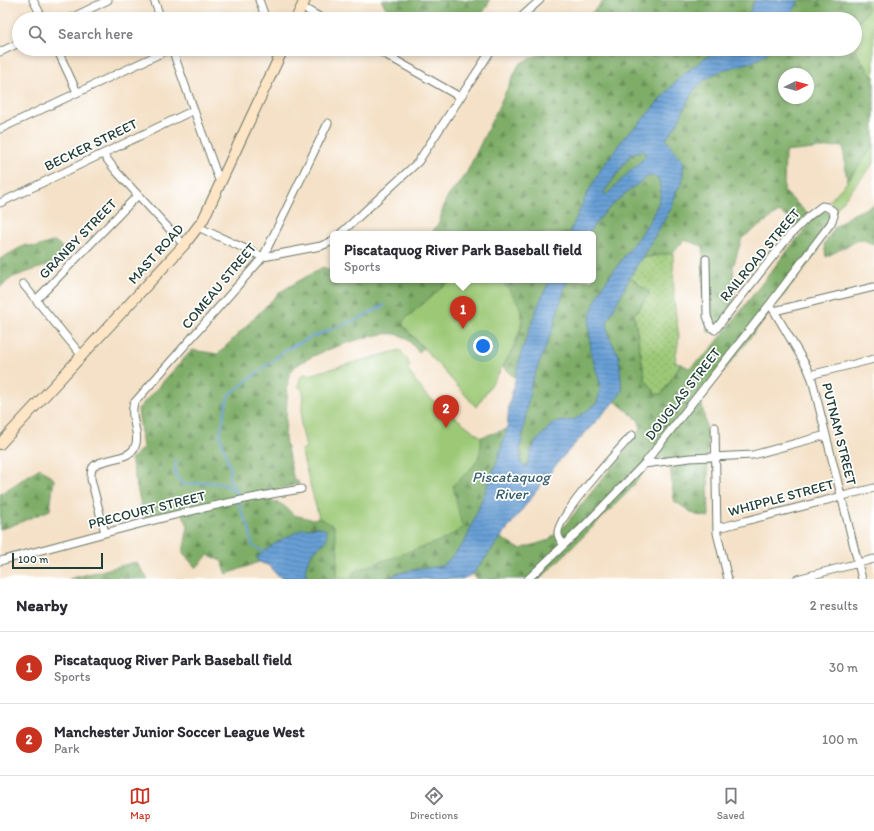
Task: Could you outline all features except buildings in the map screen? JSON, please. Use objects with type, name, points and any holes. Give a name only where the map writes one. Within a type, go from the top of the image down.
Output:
[{"type":"main road","name":"MAST ROAD","points":[[0,444],[198,228],[278,56]]},
{"type":"street","points":[[33,0],[39,12]]},
{"type":"street","points":[[83,12],[108,0]]},
{"type":"street","points":[[154,0],[158,12]]},
{"type":"street","points":[[259,0],[263,12]]},
{"type":"street","points":[[527,12],[540,0]]},
{"type":"street","points":[[303,3],[314,12]]},
{"type":"street","points":[[0,52],[12,46]]},
{"type":"street","points":[[60,56],[77,92]]},
{"type":"street","points":[[0,129],[156,56]]},
{"type":"street","points":[[174,56],[220,183]]},
{"type":"street","points":[[388,56],[460,97]]},
{"type":"street","points":[[343,231],[414,167],[487,56]]},
{"type":"street","name":"BECKER STREET","points":[[0,203],[194,110]]},
{"type":"street","name":"COMEAU STREET","points":[[104,533],[91,478],[91,470],[94,466],[129,454],[134,449],[137,440],[132,416],[132,408],[134,403],[263,257],[328,124]]},
{"type":"street","points":[[103,154],[109,163],[184,245]]},
{"type":"street","name":"GRANBY STREET","points":[[36,300],[138,195]]},
{"type":"street","name":"RAILROAD STREET","points":[[706,259],[707,316],[710,327],[715,330],[789,236],[817,209],[822,206],[829,208]]},
{"type":"street","name":"DOUGLAS STREET","points":[[528,579],[586,524],[644,464],[772,308],[831,223],[834,215],[833,211],[829,208]]},
{"type":"street","points":[[198,228],[263,257],[321,246],[330,242]]},
{"type":"street","points":[[23,284],[82,356]]},
{"type":"street","points":[[772,308],[874,287]]},
{"type":"street","name":"PUTNAM STREET","points":[[772,308],[810,374],[862,579]]},
{"type":"street","points":[[810,374],[874,358]]},
{"type":"street","points":[[715,426],[718,540],[728,579]]},
{"type":"street","points":[[564,545],[557,534],[559,526],[565,516],[603,467],[632,435]]},
{"type":"street","points":[[644,464],[690,458],[753,455],[826,435]]},
{"type":"street","name":"WHIPPLE STREET","points":[[717,526],[722,527],[874,488]]},
{"type":"street","name":"PRECOURT STREET","points":[[0,561],[172,515],[301,489]]},
{"type":"street","points":[[797,579],[874,559]]},
{"type":"green space","points":[[381,0],[490,0],[484,12],[389,12]]},
{"type":"green space","points":[[605,0],[755,0],[750,12],[592,12]]},
{"type":"green space","points":[[799,0],[866,0],[868,10],[862,18],[862,12],[793,12]]},
{"type":"green space","points":[[866,0],[874,0],[874,78],[859,56],[862,56],[862,18],[868,10]]},
{"type":"green space","points":[[535,56],[708,56],[679,78],[637,126],[626,135],[601,169],[586,196],[570,231],[433,231],[439,222],[446,199],[467,172],[519,64]]},
{"type":"green space","points":[[759,56],[859,56],[874,78],[874,146],[847,182],[843,146],[785,152],[784,191],[809,215],[800,226],[779,212],[742,238],[733,267],[735,307],[716,333],[708,332],[703,301],[703,246],[684,240],[673,253],[641,258],[672,207],[676,192],[682,183],[684,162],[676,154],[666,139],[677,124],[689,96],[702,82],[719,71]]},
{"type":"green space","points":[[874,146],[874,163],[836,209],[835,206],[829,201],[847,182]]},
{"type":"green space","points":[[643,149],[646,156],[605,197],[604,192],[632,154]]},
{"type":"green space","points":[[649,176],[658,176],[661,191],[659,202],[650,221],[602,287],[589,325],[591,352],[601,387],[597,403],[576,419],[553,423],[534,444],[526,467],[521,464],[520,450],[531,384],[552,331],[566,283],[596,283],[596,231],[590,231],[608,209],[632,188]]},
{"type":"green space","points":[[874,205],[874,244],[860,239],[826,257],[824,244],[835,227],[851,215]]},
{"type":"green space","points":[[822,209],[831,215],[830,220],[820,232],[819,250],[701,400],[707,430],[709,517],[696,515],[674,501],[670,466],[663,457],[655,458],[628,492],[540,579],[476,579],[473,574],[501,538],[520,549],[549,540],[565,525],[625,451],[641,428],[638,420],[615,401],[622,390],[619,356],[608,335],[607,322],[630,277],[650,293],[634,315],[645,379],[656,394],[662,394],[681,364],[689,368],[709,352],[783,256]]},
{"type":"green space","points":[[55,241],[63,248],[54,263],[13,277],[0,287],[0,259],[25,245],[36,247]]},
{"type":"green space","points":[[673,253],[674,301],[679,337],[675,362],[681,364],[662,394],[656,394],[645,379],[634,315],[650,293],[630,277],[641,258]]},
{"type":"green space","points":[[323,267],[330,270],[330,283],[447,283],[404,320],[403,325],[423,348],[419,353],[409,341],[399,335],[386,334],[374,336],[346,343],[307,359],[295,367],[288,379],[285,439],[294,481],[298,481],[299,484],[269,491],[273,501],[283,505],[294,515],[311,519],[319,518],[334,525],[338,553],[337,576],[349,579],[308,579],[306,577],[305,568],[314,551],[325,541],[327,534],[319,527],[302,529],[276,543],[257,557],[259,562],[227,574],[221,560],[208,555],[196,568],[183,553],[188,526],[181,510],[144,520],[131,459],[143,448],[138,409],[192,350],[218,354],[280,292]]},
{"type":"green space","points":[[447,283],[503,283],[520,307],[522,321],[519,333],[506,361],[476,407],[403,325],[404,320]]},
{"type":"green space","points":[[503,283],[549,283],[530,328],[515,378],[503,367],[519,333],[522,318],[518,304]]},
{"type":"green space","points":[[400,350],[407,359],[410,367],[407,369],[425,394],[481,437],[481,446],[477,460],[470,470],[453,485],[462,528],[445,539],[354,571],[351,579],[337,577],[338,553],[334,526],[319,518],[301,450],[306,448],[301,424],[303,391],[298,386],[301,377],[306,374],[308,375]]},
{"type":"green space","points":[[507,429],[498,459],[466,540],[454,555],[442,566],[411,570],[394,575],[389,579],[351,579],[354,571],[445,539],[453,485],[474,466],[481,446],[481,437]]},
{"type":"green space","points":[[40,468],[54,479],[50,510],[0,529],[0,494]]},
{"type":"green space","points":[[136,562],[148,579],[123,579],[123,576],[110,579],[69,579]]},
{"type":"water","points":[[755,0],[799,0],[793,12],[750,12]]},
{"type":"water","name":"Piscataquog River","points":[[708,56],[762,56],[748,63],[719,72],[702,82],[690,96],[677,124],[666,139],[676,154],[684,162],[682,183],[676,192],[672,207],[630,277],[607,322],[608,335],[619,356],[622,391],[615,401],[560,460],[473,574],[462,579],[389,579],[394,575],[411,570],[442,566],[454,555],[466,540],[498,459],[507,429],[509,405],[522,350],[539,303],[549,283],[566,283],[552,331],[531,384],[520,450],[521,464],[526,467],[534,444],[553,423],[576,419],[597,403],[601,387],[591,352],[589,325],[592,309],[602,287],[650,221],[659,202],[661,191],[658,177],[649,176],[632,188],[608,209],[590,231],[570,231],[586,196],[601,169],[626,135],[637,126],[679,78]],"holes":[[[643,150],[646,156],[605,196],[604,192],[631,154]]]},
{"type":"water","points":[[319,527],[326,530],[326,539],[325,542],[312,553],[308,560],[306,576],[308,579],[283,579],[275,573],[270,566],[259,562],[257,557],[276,543],[302,529]]},
{"type":"waterway","points":[[266,553],[252,545],[249,527],[241,511],[237,493],[229,479],[230,468],[220,435],[228,396],[287,349],[312,337],[358,319],[385,305]]},
{"type":"waterway","points":[[176,461],[175,475],[183,485],[207,482],[223,484],[236,492]]},
{"type":"place","name":"Piscataquog River Park Baseball field","points":[[463,329]]},
{"type":"place","name":"Manchester Junior Soccer League West","points":[[446,428]]}]
